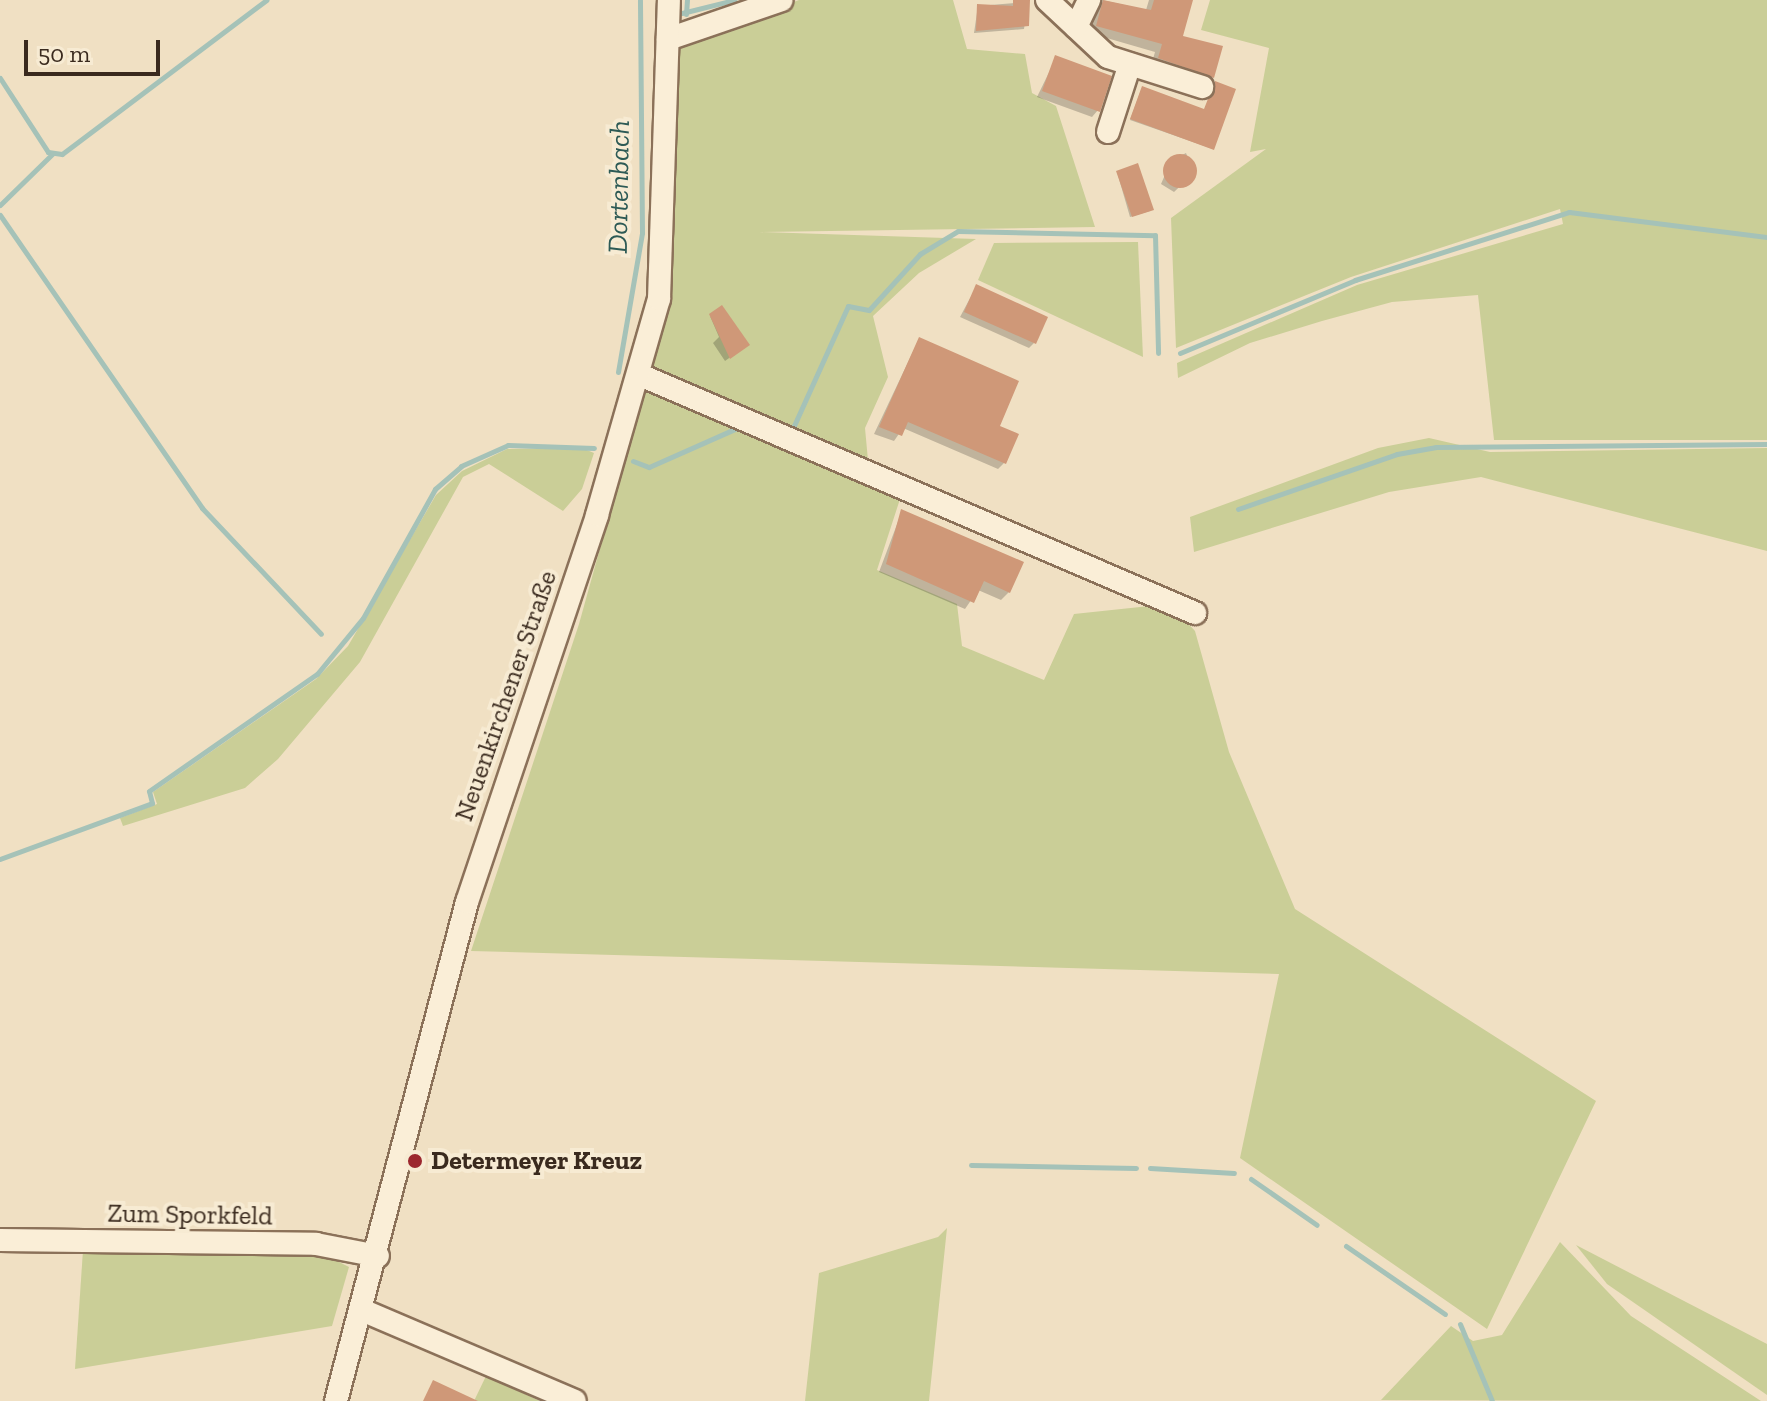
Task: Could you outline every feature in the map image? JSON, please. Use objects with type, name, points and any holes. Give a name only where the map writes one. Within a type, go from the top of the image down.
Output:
[{"type":"street","name":"Neuenkirchener Straße","points":[[336,1401],[364,1311],[467,902],[640,375],[667,231],[669,0]]},
{"type":"street","points":[[668,39],[782,0]]},
{"type":"street","points":[[1047,0],[1108,57],[1202,87]]},
{"type":"street","points":[[1076,27],[1089,0]]},
{"type":"street","points":[[1108,132],[1130,64]]},
{"type":"street","points":[[640,375],[1195,613]]},
{"type":"street","name":"Zum Sporkfeld","points":[[0,1240],[316,1244],[378,1256]]},
{"type":"street","points":[[364,1311],[443,1338],[575,1401]]},
{"type":"green space","points":[[799,0],[953,0],[967,49],[1025,54],[1032,93],[1056,106],[1095,227],[759,232],[976,239],[919,273],[873,316],[888,377],[865,428],[870,482],[900,499],[877,570],[957,604],[962,646],[1044,680],[1074,614],[1159,605],[1182,617],[1195,631],[1229,752],[1295,909],[1596,1101],[1487,1329],[1240,1158],[1279,974],[471,951],[579,624],[669,300],[677,47]]},
{"type":"green space","points":[[1210,0],[1767,0],[1767,440],[1494,440],[1478,295],[1392,302],[1322,321],[1250,343],[1178,378],[1177,363],[1357,285],[1563,224],[1560,209],[1351,277],[1176,348],[1171,218],[1266,149],[1250,152],[1269,48],[1201,30]]},
{"type":"green space","points":[[1138,242],[1143,357],[978,280],[994,243]]},
{"type":"green space","points":[[1429,438],[1490,452],[1767,448],[1767,551],[1481,477],[1389,492],[1194,552],[1190,517],[1378,448]]},
{"type":"green space","points":[[582,448],[594,453],[582,489],[563,511],[489,464],[463,477],[360,662],[278,759],[245,788],[123,826],[120,818],[157,804],[153,792],[316,679],[348,646],[436,495],[462,471],[507,449]]},
{"type":"green space","points":[[947,1228],[929,1401],[805,1401],[819,1273],[938,1237]]},
{"type":"green space","points":[[1560,1242],[1631,1316],[1761,1401],[1381,1400],[1451,1326],[1473,1341],[1502,1335]]},
{"type":"green space","points":[[1576,1245],[1767,1344],[1767,1395],[1607,1284]]},
{"type":"green space","points":[[83,1250],[325,1255],[349,1267],[332,1326],[75,1369]]},
{"type":"green space","points":[[486,1376],[540,1401],[474,1401]]},
{"type":"building","points":[[1013,0],[1030,0],[1029,26],[976,31],[977,4],[1013,6]]},
{"type":"building","points":[[1103,0],[1151,10],[1154,0],[1193,0],[1183,36],[1223,46],[1214,78],[1158,58],[1162,44],[1096,26]]},
{"type":"building","points":[[1055,55],[1112,76],[1100,112],[1042,91]]},
{"type":"building","points":[[1215,81],[1236,89],[1214,150],[1130,119],[1142,86],[1204,109]]},
{"type":"building","points":[[1180,154],[1192,159],[1197,171],[1192,183],[1180,188],[1168,183],[1163,171],[1168,159]]},
{"type":"building","points":[[1138,163],[1154,210],[1132,217],[1116,171]]},
{"type":"building","points":[[976,284],[1048,317],[1036,344],[964,312]]},
{"type":"building","points":[[722,305],[750,345],[730,359],[709,314]]},
{"type":"building","points":[[919,337],[1019,381],[1000,426],[1019,434],[1006,464],[908,422],[902,436],[879,427]]},
{"type":"building","points":[[901,509],[1024,562],[1010,593],[984,581],[974,603],[886,564]]},
{"type":"building","points":[[433,1380],[478,1401],[423,1401]]},
{"type":"waterway","name":"Dortenbach","points":[[0,78],[48,152],[62,154],[266,0]]},
{"type":"waterway","name":"Dortenbach","points":[[618,372],[642,233],[640,0]]},
{"type":"waterway","points":[[686,14],[687,0]]},
{"type":"waterway","points":[[682,13],[734,0]]},
{"type":"waterway","points":[[0,205],[52,154]]},
{"type":"waterway","points":[[1180,353],[1355,280],[1569,212],[1767,237]]},
{"type":"waterway","points":[[0,215],[202,508],[321,634]]},
{"type":"waterway","points":[[792,430],[848,306],[869,310],[920,254],[958,231],[1155,235],[1158,353]]},
{"type":"waterway","points":[[633,461],[649,467],[737,428]]},
{"type":"waterway","points":[[746,432],[785,446]]},
{"type":"waterway","points":[[1238,509],[1397,454],[1436,447],[1767,444]]},
{"type":"waterway","points":[[0,859],[152,803],[149,791],[317,674],[363,618],[435,489],[461,466],[508,445],[594,448]]},
{"type":"waterway","points":[[971,1165],[1136,1168]]},
{"type":"waterway","points":[[1150,1168],[1234,1173]]},
{"type":"waterway","points":[[1251,1179],[1317,1225]]},
{"type":"waterway","points":[[1346,1246],[1445,1314]]},
{"type":"waterway","points":[[1460,1324],[1492,1401]]},
{"type":"place","name":"Determeyer Kreuz","points":[[415,1161]]}]
